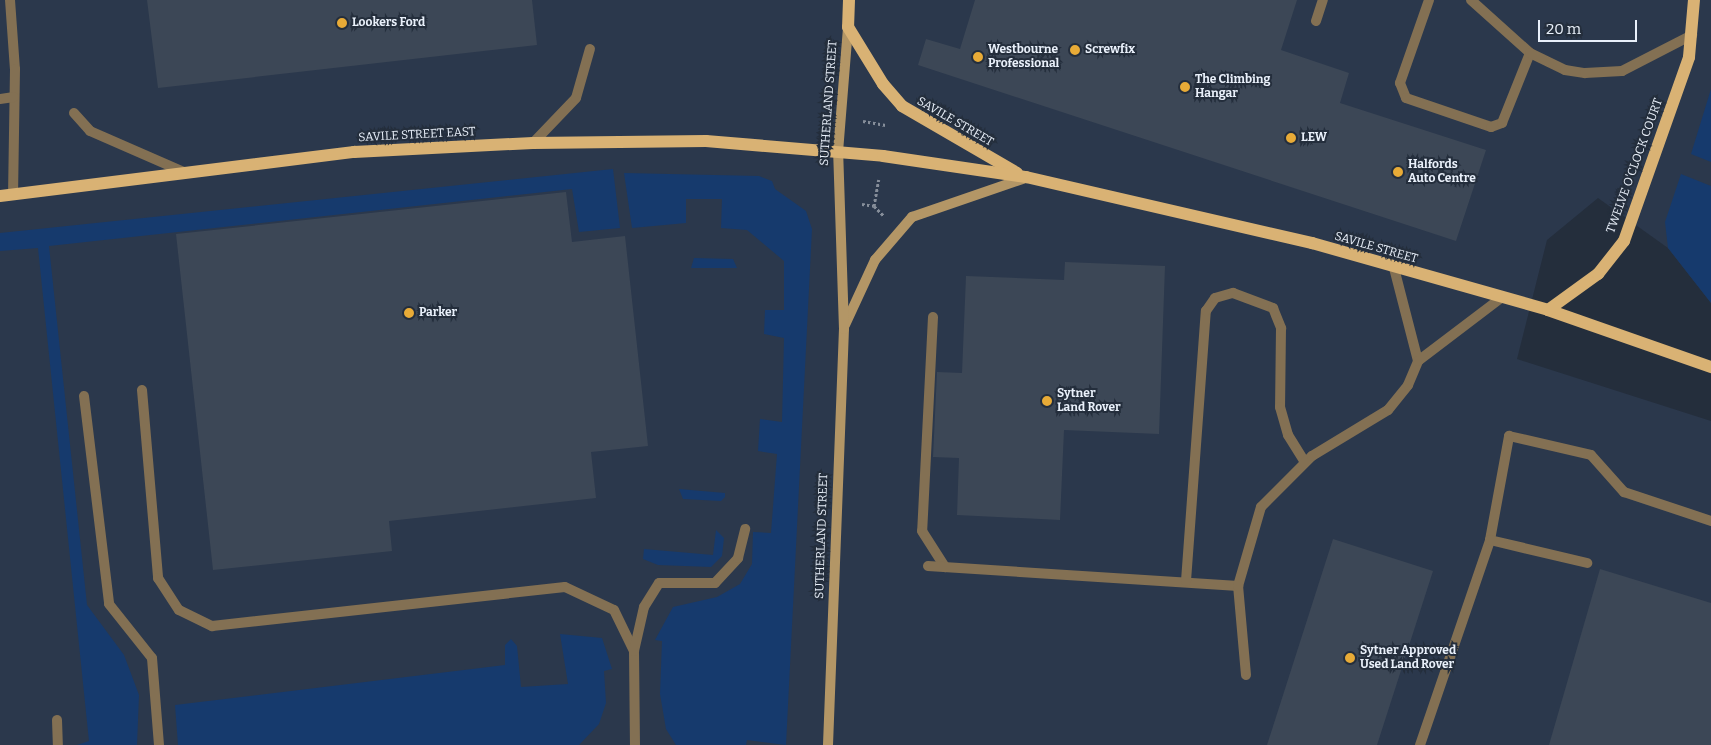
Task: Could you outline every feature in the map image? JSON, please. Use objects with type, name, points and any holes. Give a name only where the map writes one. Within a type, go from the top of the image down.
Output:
[{"type":"main road","name":"SUTHERLAND STREET","points":[[828,745],[844,328],[838,152],[849,0]]},
{"type":"main road","name":"TWELVE O'CLOCK COURT","points":[[1548,310],[1598,274],[1624,241],[1689,57],[1694,0]]},
{"type":"main road","name":"SAVILE STREET","points":[[848,28],[882,84],[902,106],[1026,178]]},
{"type":"main road","name":"SAVILE STREET EAST","points":[[6,195],[354,152],[533,143],[706,141],[838,152]]},
{"type":"main road","name":"SAVILE STREET","points":[[838,152],[1026,178],[1312,244],[1548,310],[1711,367]]},
{"type":"main road","name":"SUTHERLAND STREET","points":[[844,328],[875,260],[898,231],[923,211],[1026,178]]},
{"type":"lane","points":[[6,195],[14,97],[10,0]]},
{"type":"lane","points":[[1316,21],[1323,0]]},
{"type":"lane","points":[[1429,0],[1400,83],[1406,98],[1491,127],[1502,122],[1530,53]]},
{"type":"lane","points":[[1471,0],[1530,53],[1564,70],[1604,75],[1622,71],[1692,35]]},
{"type":"lane","points":[[533,143],[576,98],[590,49]]},
{"type":"lane","points":[[0,99],[14,97]]},
{"type":"lane","points":[[74,113],[90,131],[187,173]]},
{"type":"lane","points":[[1394,268],[1418,361]]},
{"type":"lane","points":[[1186,581],[1206,312],[1215,298],[1233,293],[1273,308],[1281,328],[1280,407],[1288,435],[1304,461]]},
{"type":"lane","points":[[1246,675],[1238,586],[1261,507],[1304,461],[1388,410],[1408,385],[1418,361],[1500,298]]},
{"type":"lane","points":[[933,317],[922,531],[945,567]]},
{"type":"lane","points":[[142,390],[158,578],[179,610],[212,626],[565,587],[614,610],[634,651]]},
{"type":"lane","points":[[84,396],[109,604],[152,658],[159,745]]},
{"type":"lane","points":[[1420,745],[1490,540],[1509,436],[1591,455],[1624,492],[1711,520]]},
{"type":"lane","points":[[635,745],[634,651],[644,607],[659,583],[715,583],[738,558],[745,529]]},
{"type":"lane","points":[[1490,540],[1587,562]]},
{"type":"lane","points":[[928,566],[1186,581],[1238,586]]},
{"type":"lane","points":[[57,720],[58,745]]},
{"type":"path","points":[[840,200],[874,206],[898,231]]},
{"type":"shaded area","points":[[0,0],[1711,0],[1711,303],[1668,248],[1598,198],[1547,240],[1517,359],[1711,421],[1711,745],[0,745]]},
{"type":"shaded area","points":[[1711,89],[1711,162],[1691,154]]},
{"type":"shaded area","points":[[613,169],[620,228],[579,232],[572,189],[49,246],[87,605],[124,655],[139,695],[137,745],[77,745],[89,741],[38,248],[0,251],[0,233]]},
{"type":"shaded area","points":[[624,173],[759,176],[772,181],[775,189],[806,211],[812,229],[786,745],[747,740],[746,745],[676,745],[666,729],[660,694],[662,641],[655,640],[673,607],[717,597],[740,584],[752,564],[753,532],[771,533],[777,454],[758,451],[760,419],[782,422],[784,338],[764,334],[765,310],[784,310],[784,261],[747,230],[721,228],[722,199],[686,199],[686,223],[632,228]]},
{"type":"shaded area","points":[[1681,174],[1711,186],[1711,303],[1668,248],[1665,222]]},
{"type":"shaded area","points":[[694,258],[733,259],[737,268],[691,268]]},
{"type":"shaded area","points":[[679,489],[725,493],[725,497],[721,501],[683,499]]},
{"type":"shaded area","points":[[716,530],[724,538],[722,556],[711,567],[658,565],[643,559],[644,549],[713,555]]},
{"type":"shaded area","points":[[560,634],[602,638],[612,669],[604,671],[606,703],[599,724],[579,745],[178,745],[175,705],[505,665],[505,645],[511,639],[517,646],[521,687],[568,684]]},
{"type":"building","name":"Lookers Ford","points":[[147,0],[532,0],[537,45],[158,88]]},
{"type":"building","points":[[975,0],[1297,0],[1281,50],[1349,73],[1340,103],[1486,150],[1456,241],[918,65],[926,39],[960,49]]},
{"type":"building","name":"Parker","points":[[566,192],[572,242],[625,236],[648,446],[591,452],[596,498],[389,521],[392,551],[213,570],[176,234]]},
{"type":"building","name":"Sytner Land Rover","points":[[1065,262],[1165,266],[1159,434],[1064,430],[1060,520],[957,515],[959,458],[933,457],[937,372],[962,373],[966,276],[1064,280]]},
{"type":"building","name":"Sytner Approved Used Land Rover","points":[[1333,539],[1433,571],[1377,745],[1267,745]]},
{"type":"building","points":[[1600,569],[1711,603],[1711,745],[1549,745]]},
{"type":"place","name":"Lookers Ford","points":[[342,23]]},
{"type":"place","name":"Screwfix","points":[[1075,50]]},
{"type":"place","name":"Westbourne Professional","points":[[978,57]]},
{"type":"place","name":"The Climbing Hangar","points":[[1185,87]]},
{"type":"place","name":"LEW","points":[[1291,138]]},
{"type":"place","name":"Halfords Auto Centre","points":[[1398,172]]},
{"type":"place","name":"Parker","points":[[409,313]]},
{"type":"place","name":"Sytner Land Rover","points":[[1047,401]]},
{"type":"place","name":"Sytner Approved Used Land Rover","points":[[1350,658]]}]
